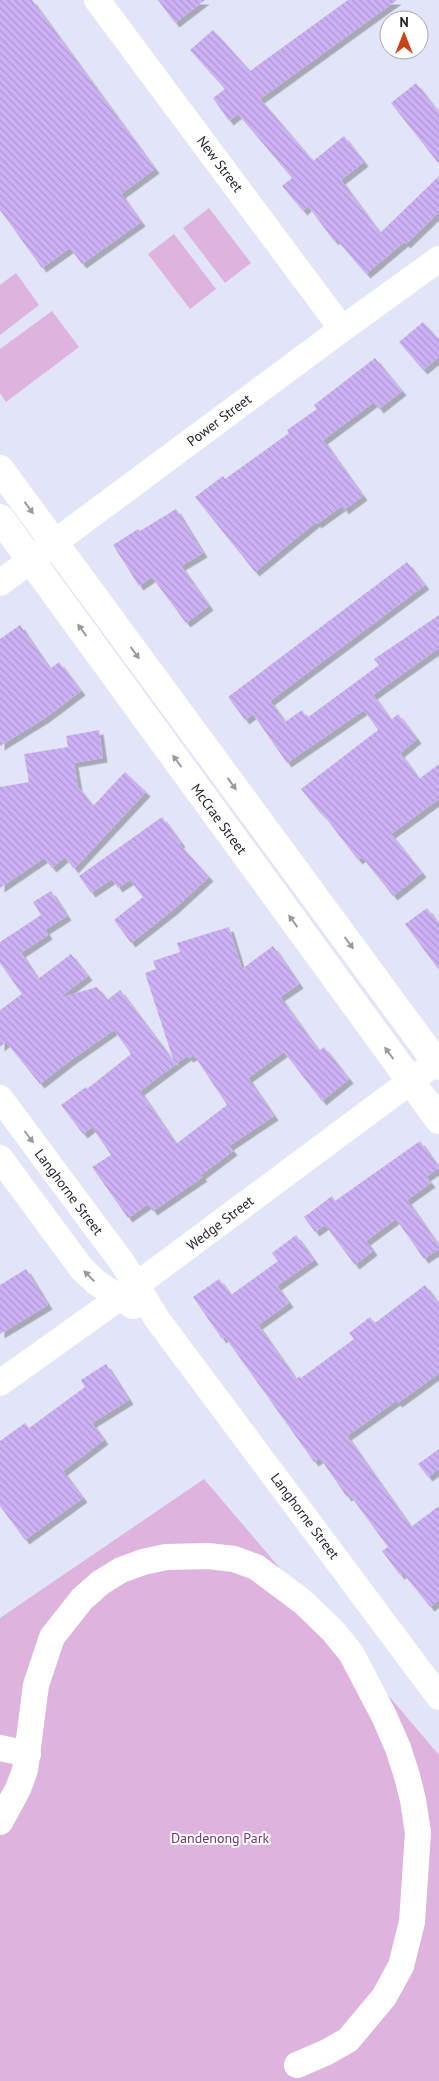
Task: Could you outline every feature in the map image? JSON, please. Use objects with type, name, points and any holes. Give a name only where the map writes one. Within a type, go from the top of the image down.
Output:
[{"type":"main road","points":[[0,469],[438,1063]]},
{"type":"main road","name":"McCrae Street","points":[[0,518],[439,1120]]},
{"type":"street","name":"New Street","points":[[98,0],[342,329]]},
{"type":"street","name":"Power Street","points":[[0,583],[342,329],[436,269]]},
{"type":"street","name":"Wedge Street","points":[[0,1384],[438,1063]]},
{"type":"street","name":"Langhorne Street","points":[[0,1098],[124,1265],[128,1292],[142,1312],[170,1336],[439,1697]]},
{"type":"street","name":"Langhorne Street","points":[[0,1158],[82,1270],[96,1283],[128,1292]]},
{"type":"street","points":[[0,1822],[18,1789],[25,1770],[36,1685],[52,1637],[82,1599],[100,1583],[121,1570],[166,1556],[208,1556],[234,1559],[256,1567],[303,1602],[333,1631],[350,1653],[384,1716],[398,1748],[413,1800],[418,1832],[412,1922],[400,1966],[384,1997],[348,2040],[327,2052],[297,2065]]},
{"type":"street","points":[[0,1748],[28,1754]]},
{"type":"green space","points":[[209,208],[251,263],[225,283],[183,228]]},
{"type":"green space","points":[[174,234],[216,289],[190,309],[148,254]]},
{"type":"green space","points":[[16,273],[39,305],[0,335],[0,285]]},
{"type":"green space","points":[[52,311],[79,347],[6,402],[0,393],[0,349]]},
{"type":"green space","name":"Dandenong Park","points":[[204,1479],[439,1755],[439,2081],[0,2081],[0,1618]]},
{"type":"building","points":[[0,0],[32,0],[155,169],[121,194],[141,222],[82,264],[70,248],[42,268],[0,210]]},
{"type":"building","points":[[158,0],[205,0],[175,23]]},
{"type":"building","points":[[348,0],[397,0],[383,10],[379,10],[379,13],[260,99],[313,161],[344,136],[364,162],[341,180],[380,233],[439,176],[439,212],[406,244],[404,242],[366,274],[336,239],[334,241],[308,206],[303,211],[282,186],[292,178],[238,114],[229,121],[213,98],[225,89],[190,50],[213,30],[250,71]]},
{"type":"building","points":[[416,83],[439,113],[439,164],[391,103]]},
{"type":"building","points":[[423,322],[439,340],[439,357],[423,370],[399,342]]},
{"type":"building","points":[[375,358],[402,391],[379,409],[374,402],[323,440],[363,496],[344,510],[342,506],[317,524],[316,522],[255,572],[195,497],[223,476],[225,479],[289,433],[287,430],[317,409],[314,405]]},
{"type":"building","points":[[176,509],[203,553],[181,566],[209,606],[186,623],[152,577],[139,586],[113,545]]},
{"type":"building","points":[[407,562],[425,585],[270,701],[285,722],[302,710],[307,718],[379,665],[374,659],[439,615],[439,648],[373,695],[391,720],[398,714],[417,739],[400,753],[419,779],[439,764],[439,799],[391,834],[422,873],[393,896],[362,857],[358,860],[301,789],[378,730],[364,710],[287,763],[253,714],[245,720],[228,697]]},
{"type":"building","points":[[20,625],[50,669],[59,662],[81,691],[45,718],[0,746],[0,639]]},
{"type":"building","points":[[99,730],[103,758],[74,763],[78,787],[93,806],[125,772],[146,792],[74,869],[65,857],[52,868],[44,858],[0,888],[0,787],[29,782],[24,754],[68,747],[66,736]]},
{"type":"building","points":[[162,817],[181,843],[179,844],[209,877],[173,910],[131,943],[114,920],[143,897],[130,880],[118,888],[112,879],[91,893],[79,876]]},
{"type":"building","points":[[51,891],[67,916],[45,930],[48,935],[21,953],[38,979],[71,954],[88,976],[59,998],[97,987],[107,1000],[120,990],[174,1062],[145,973],[156,969],[153,961],[180,952],[177,943],[229,927],[242,969],[273,946],[299,984],[280,997],[319,1051],[324,1047],[349,1079],[322,1101],[284,1052],[248,1078],[274,1116],[229,1146],[233,1151],[201,1175],[203,1177],[153,1211],[148,1204],[128,1218],[92,1167],[111,1155],[92,1127],[83,1134],[61,1105],[86,1087],[87,1089],[131,1054],[114,1030],[40,1084],[6,1042],[0,1047],[0,1010],[22,994],[0,963],[0,942],[41,915],[33,902]],"holes":[[[194,1055],[227,1105],[176,1144],[140,1091],[187,1056],[189,1058]]]},
{"type":"building","points":[[427,908],[439,925],[439,970],[405,924]]},
{"type":"building","points":[[420,1141],[439,1168],[426,1177],[431,1183],[407,1200],[439,1246],[439,1249],[424,1259],[396,1219],[366,1241],[373,1251],[355,1265],[325,1225],[315,1232],[304,1217],[332,1196],[335,1201]]},
{"type":"building","points":[[296,1235],[314,1260],[277,1286],[289,1303],[258,1325],[296,1379],[300,1376],[301,1378],[354,1339],[349,1333],[370,1317],[375,1323],[425,1285],[439,1304],[439,1373],[398,1403],[396,1401],[347,1436],[411,1527],[439,1506],[439,1600],[430,1607],[403,1573],[400,1575],[382,1551],[388,1547],[350,1495],[347,1497],[320,1458],[314,1462],[225,1337],[222,1339],[193,1297],[219,1279],[231,1295],[278,1261],[272,1253]]},
{"type":"building","points":[[26,1269],[48,1305],[0,1334],[0,1285]]},
{"type":"building","points":[[106,1364],[129,1400],[92,1423],[104,1440],[63,1471],[83,1498],[25,1540],[0,1506],[0,1441],[25,1423],[29,1428],[85,1387],[81,1380]]},
{"type":"building","points":[[439,1449],[439,1469],[428,1477],[418,1464]]}]
